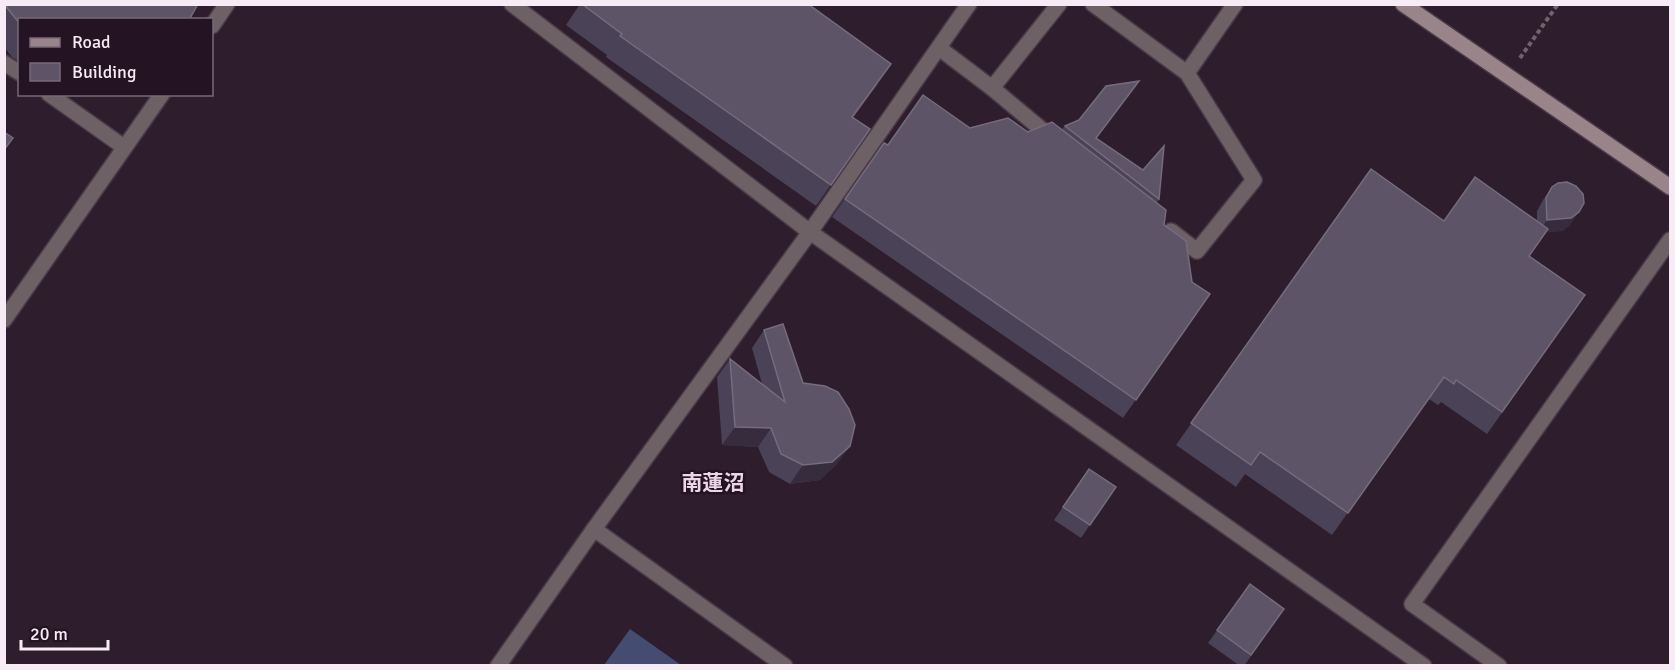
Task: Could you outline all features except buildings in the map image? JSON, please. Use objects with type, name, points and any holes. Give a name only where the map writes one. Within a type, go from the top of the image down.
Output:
[{"type":"street","points":[[213,25],[227,4]]},
{"type":"street","points":[[512,4],[528,9],[810,232],[1424,666]]},
{"type":"street","points":[[498,666],[594,529],[810,232],[969,4]]},
{"type":"street","points":[[992,88],[1059,4]]},
{"type":"street","points":[[1092,4],[1187,73],[1254,180],[1197,251],[1162,225]]},
{"type":"street","points":[[1187,73],[1235,4]]},
{"type":"street","points":[[1403,4],[1671,187]]},
{"type":"street","points":[[939,48],[992,88],[1066,150]]},
{"type":"street","points":[[4,63],[18,72]]},
{"type":"street","points":[[53,96],[124,147]]},
{"type":"street","points":[[4,320],[161,96]]},
{"type":"street","points":[[1499,666],[1412,604],[1671,240]]},
{"type":"street","points":[[594,529],[785,666]]},
{"type":"path","points":[[1508,76],[1558,4]]},
{"type":"water","points":[[630,629],[681,665],[604,665]]},
{"type":"district","name":"南蓮沼","points":[[713,483]]}]
